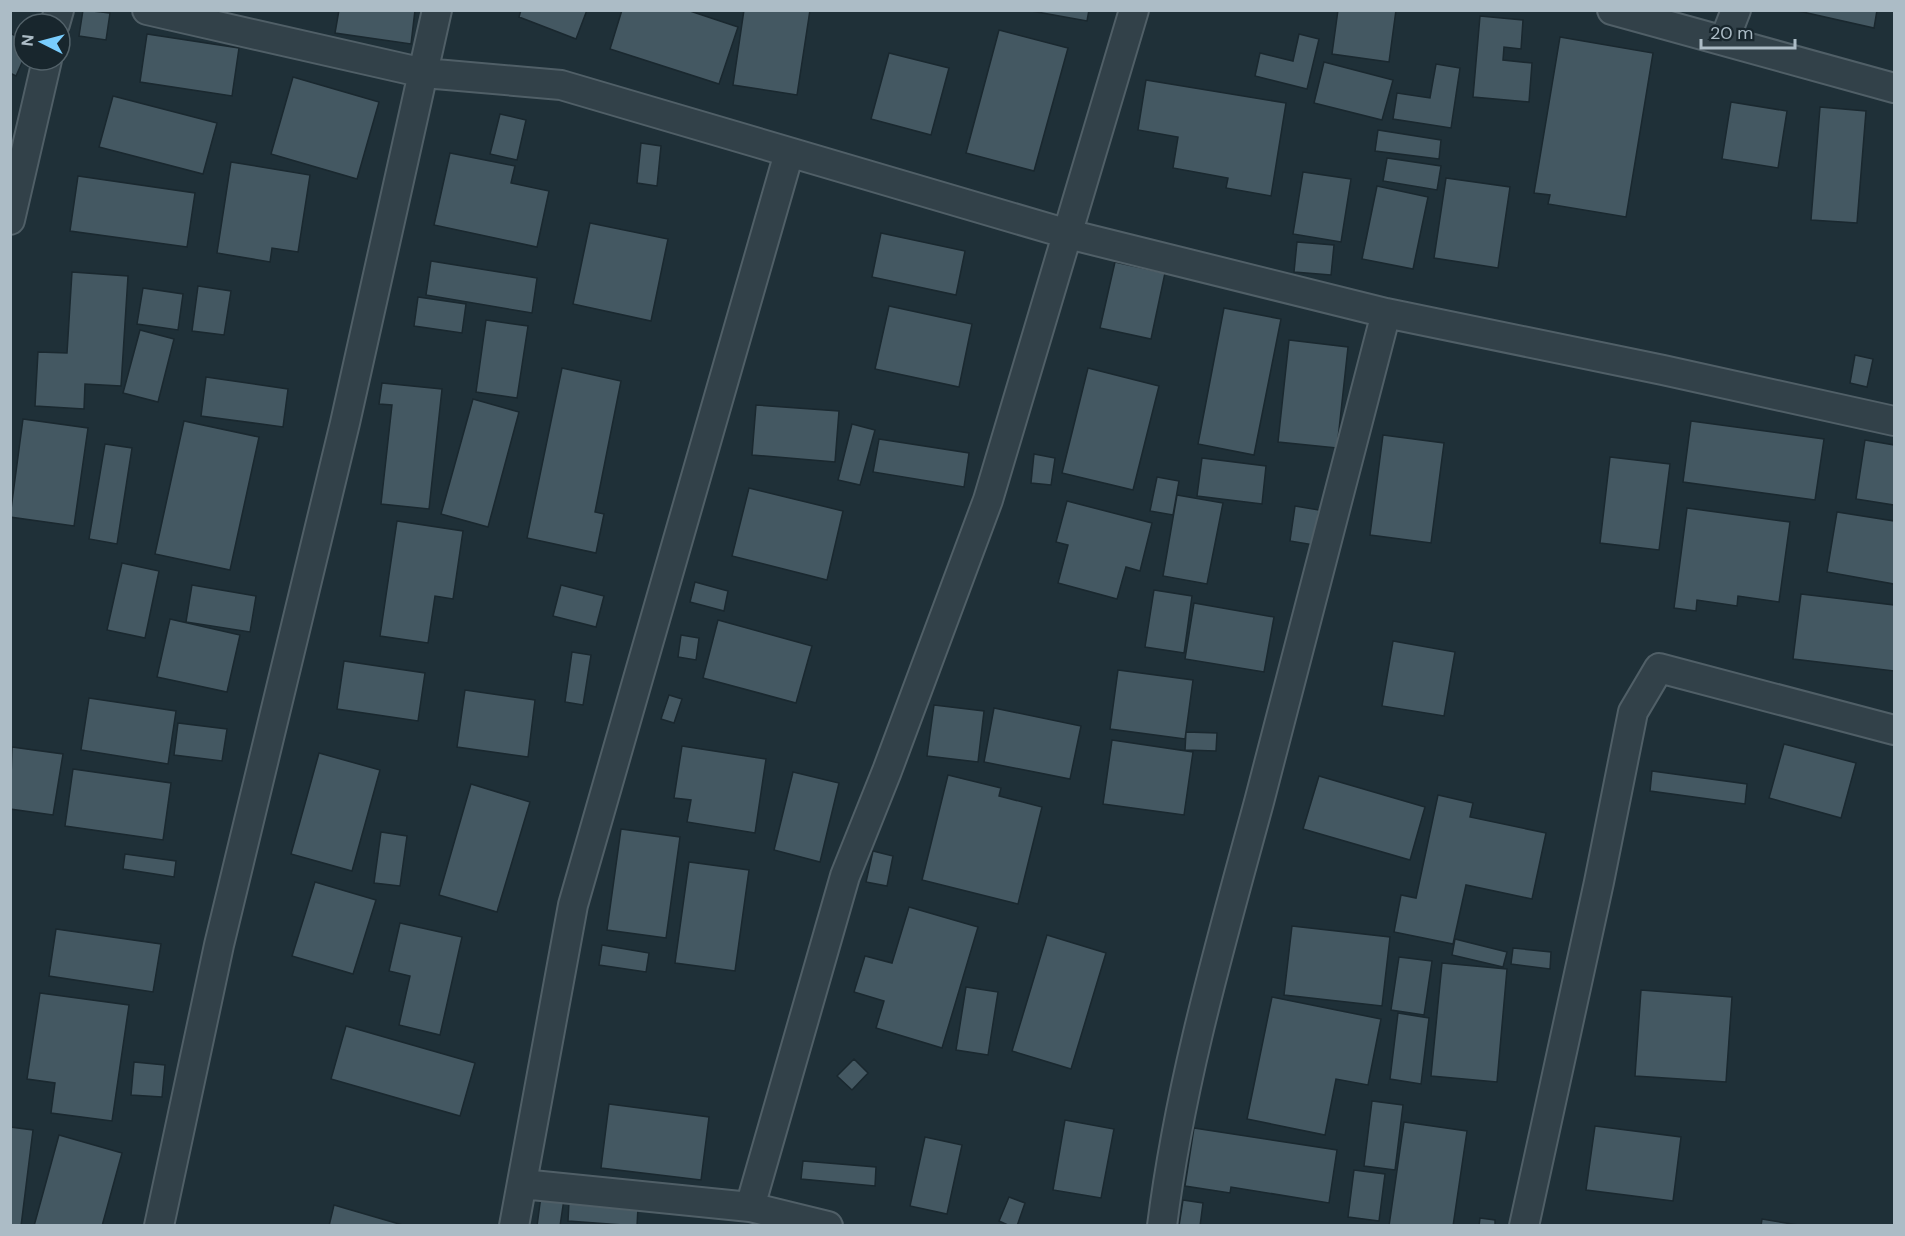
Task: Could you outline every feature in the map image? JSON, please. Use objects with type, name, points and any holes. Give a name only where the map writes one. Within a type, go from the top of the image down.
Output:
[{"type":"street","points":[[147,10],[424,73],[561,86],[1068,234],[1386,313],[1663,370],[1894,421]]},
{"type":"street","points":[[159,1226],[219,945],[345,423],[438,10]]},
{"type":"street","points":[[750,1207],[845,876],[887,771],[988,500],[1134,10]]},
{"type":"street","points":[[1612,10],[1894,88]]},
{"type":"street","points":[[1724,41],[1736,10]]},
{"type":"street","points":[[10,220],[44,72]]},
{"type":"street","points":[[513,1226],[573,905],[789,153]]},
{"type":"street","points":[[1162,1226],[1169,1164],[1203,1009],[1386,313]]},
{"type":"street","points":[[1524,1226],[1599,882],[1633,712],[1659,668],[1894,730]]},
{"type":"street","points":[[522,1184],[750,1207],[828,1226]]},
{"type":"building","points":[[83,10],[110,13],[106,40],[79,36]]},
{"type":"building","points":[[339,10],[415,10],[411,44],[335,33]]},
{"type":"building","points":[[521,10],[587,10],[576,39],[519,17]]},
{"type":"building","points":[[622,10],[687,10],[738,27],[719,84],[610,49]]},
{"type":"building","points":[[744,10],[810,10],[797,95],[733,85]]},
{"type":"building","points":[[1026,10],[1089,10],[1087,21]]},
{"type":"building","points":[[1338,10],[1396,10],[1389,62],[1332,54]]},
{"type":"building","points":[[1794,10],[1877,10],[1874,28]]},
{"type":"building","points":[[1480,16],[1523,20],[1521,49],[1504,47],[1503,60],[1532,63],[1529,102],[1473,97]]},
{"type":"building","points":[[999,30],[1068,48],[1034,171],[966,153]]},
{"type":"building","points":[[10,33],[12,34],[12,72],[18,72],[16,76],[10,73]]},
{"type":"building","points":[[147,34],[239,48],[232,96],[140,82]]},
{"type":"building","points":[[1299,34],[1319,39],[1307,89],[1255,76],[1260,53],[1293,61]]},
{"type":"building","points":[[1560,37],[1653,53],[1626,217],[1548,204],[1550,195],[1534,193]]},
{"type":"building","points":[[889,53],[949,68],[931,135],[871,119]]},
{"type":"building","points":[[1324,62],[1393,80],[1382,120],[1314,103]]},
{"type":"building","points":[[1436,64],[1460,68],[1451,128],[1393,119],[1397,93],[1430,98]]},
{"type":"building","points":[[293,77],[379,102],[357,179],[271,154]]},
{"type":"building","points":[[1146,80],[1286,103],[1271,196],[1226,188],[1228,178],[1173,168],[1178,137],[1138,130]]},
{"type":"building","points":[[113,96],[217,123],[203,174],[99,147]]},
{"type":"building","points":[[1731,102],[1787,111],[1778,168],[1722,159]]},
{"type":"building","points":[[1820,107],[1866,111],[1857,223],[1811,220]]},
{"type":"building","points":[[500,114],[526,120],[517,160],[490,154]]},
{"type":"building","points":[[1378,130],[1441,140],[1439,159],[1375,151]]},
{"type":"building","points":[[641,143],[661,146],[657,186],[637,183]]},
{"type":"building","points":[[450,153],[515,166],[511,183],[549,191],[537,247],[434,225]]},
{"type":"building","points":[[1387,158],[1441,166],[1437,190],[1383,181]]},
{"type":"building","points":[[231,162],[310,175],[298,252],[272,248],[270,262],[217,253]]},
{"type":"building","points":[[1303,172],[1351,179],[1341,242],[1293,234]]},
{"type":"building","points":[[78,176],[195,193],[187,247],[70,231]]},
{"type":"building","points":[[1446,178],[1510,187],[1498,268],[1434,258]]},
{"type":"building","points":[[1377,186],[1428,197],[1413,269],[1362,259]]},
{"type":"building","points":[[590,223],[668,239],[651,321],[573,304]]},
{"type":"building","points":[[881,233],[965,251],[956,295],[872,277]]},
{"type":"building","points":[[1297,242],[1334,245],[1331,275],[1294,272]]},
{"type":"building","points":[[431,261],[537,278],[532,313],[426,295]]},
{"type":"building","points":[[1115,262],[1165,273],[1151,339],[1100,328]]},
{"type":"building","points":[[72,272],[128,276],[121,386],[85,384],[84,409],[35,406],[38,352],[67,353]]},
{"type":"building","points":[[198,286],[231,291],[224,335],[192,331]]},
{"type":"building","points":[[143,288],[183,294],[178,330],[137,324]]},
{"type":"building","points":[[418,297],[466,304],[462,333],[414,326]]},
{"type":"building","points":[[889,306],[972,324],[959,387],[875,369]]},
{"type":"building","points":[[1224,308],[1281,319],[1254,455],[1198,444]]},
{"type":"building","points":[[486,320],[528,326],[517,398],[476,392]]},
{"type":"building","points":[[140,330],[174,339],[158,402],[123,393]]},
{"type":"building","points":[[1289,340],[1348,347],[1337,448],[1278,442]]},
{"type":"building","points":[[1855,355],[1873,359],[1867,387],[1850,383]]},
{"type":"building","points":[[562,368],[621,381],[595,512],[604,514],[596,553],[527,538]]},
{"type":"building","points":[[1088,368],[1159,386],[1133,490],[1062,473]]},
{"type":"building","points":[[206,377],[288,389],[283,427],[201,416]]},
{"type":"building","points":[[382,383],[442,389],[429,509],[381,504],[392,405],[379,404]]},
{"type":"building","points":[[473,399],[519,412],[488,527],[441,514]]},
{"type":"building","points":[[756,405],[839,411],[835,462],[752,455]]},
{"type":"building","points":[[23,419],[88,428],[74,526],[10,517]]},
{"type":"building","points":[[184,421],[259,437],[230,570],[155,554]]},
{"type":"building","points":[[1691,421],[1824,439],[1815,500],[1683,482]]},
{"type":"building","points":[[852,424],[875,430],[860,485],[838,480]]},
{"type":"building","points":[[1383,435],[1444,443],[1431,543],[1370,535]]},
{"type":"building","points":[[879,439],[969,453],[964,487],[873,472]]},
{"type":"building","points":[[1865,440],[1894,445],[1894,505],[1856,499]]},
{"type":"building","points":[[105,444],[132,448],[117,544],[89,539]]},
{"type":"building","points":[[1034,454],[1055,458],[1051,485],[1031,483]]},
{"type":"building","points":[[1610,457],[1670,464],[1659,550],[1600,543]]},
{"type":"building","points":[[1202,458],[1266,466],[1262,504],[1197,496]]},
{"type":"building","points":[[1157,477],[1179,481],[1173,515],[1150,511]]},
{"type":"building","points":[[749,488],[843,511],[827,580],[732,556]]},
{"type":"building","points":[[1177,495],[1223,503],[1207,584],[1163,576]]},
{"type":"building","points":[[1067,501],[1152,523],[1140,571],[1126,567],[1117,599],[1058,583],[1068,545],[1056,542]]},
{"type":"building","points":[[1295,506],[1319,510],[1314,545],[1290,541]]},
{"type":"building","points":[[1687,508],[1790,522],[1779,602],[1738,596],[1737,606],[1697,600],[1696,611],[1674,608]]},
{"type":"building","points":[[1837,512],[1894,521],[1894,584],[1827,572]]},
{"type":"building","points":[[397,521],[463,531],[453,599],[435,596],[428,643],[380,636]]},
{"type":"building","points":[[122,563],[159,571],[145,638],[107,630]]},
{"type":"building","points":[[695,582],[728,591],[724,611],[690,602]]},
{"type":"building","points":[[192,585],[256,596],[250,632],[186,622]]},
{"type":"building","points":[[561,585],[604,596],[596,627],[553,616]]},
{"type":"building","points":[[1154,590],[1192,596],[1184,653],[1145,647]]},
{"type":"building","points":[[1801,594],[1894,605],[1894,671],[1793,659]]},
{"type":"building","points":[[1194,603],[1274,617],[1264,672],[1185,659]]},
{"type":"building","points":[[170,619],[240,635],[227,692],[157,677]]},
{"type":"building","points":[[718,620],[812,646],[796,703],[703,678]]},
{"type":"building","points":[[681,635],[699,638],[696,660],[678,657]]},
{"type":"building","points":[[1393,641],[1455,652],[1444,716],[1382,706]]},
{"type":"building","points":[[572,652],[591,655],[583,705],[565,702]]},
{"type":"building","points":[[344,661],[425,673],[418,721],[337,709]]},
{"type":"building","points":[[1118,670],[1193,680],[1185,739],[1110,729]]},
{"type":"building","points":[[465,690],[535,700],[528,757],[457,747]]},
{"type":"building","points":[[669,695],[682,699],[674,723],[661,719]]},
{"type":"building","points":[[89,698],[176,711],[168,764],[81,750]]},
{"type":"building","points":[[934,705],[984,711],[978,762],[927,756]]},
{"type":"building","points":[[994,708],[1081,726],[1070,779],[984,762]]},
{"type":"building","points":[[178,723],[227,729],[222,761],[174,755]]},
{"type":"building","points":[[1186,732],[1217,733],[1216,751],[1185,750]]},
{"type":"building","points":[[1112,740],[1193,752],[1184,815],[1103,804]]},
{"type":"building","points":[[1784,744],[1856,763],[1841,818],[1769,798]]},
{"type":"building","points":[[682,746],[766,759],[755,833],[687,822],[691,800],[674,798]]},
{"type":"building","points":[[12,747],[63,754],[53,815],[10,809]]},
{"type":"building","points":[[319,753],[380,770],[352,871],[291,854]]},
{"type":"building","points":[[73,769],[171,783],[163,840],[65,826]]},
{"type":"building","points":[[1652,771],[1747,784],[1745,804],[1650,791]]},
{"type":"building","points":[[793,772],[839,783],[820,862],[774,850]]},
{"type":"building","points":[[948,775],[1001,788],[999,796],[1042,807],[1018,904],[922,880]]},
{"type":"building","points":[[1319,776],[1425,807],[1410,860],[1303,829]]},
{"type":"building","points":[[471,784],[530,802],[497,912],[439,895]]},
{"type":"building","points":[[1438,795],[1473,803],[1470,817],[1546,833],[1532,899],[1466,885],[1453,944],[1394,932],[1401,895],[1416,898]]},
{"type":"building","points":[[621,829],[680,837],[666,938],[607,930]]},
{"type":"building","points":[[381,832],[407,836],[400,886],[374,883]]},
{"type":"building","points":[[873,851],[893,856],[887,886],[866,882]]},
{"type":"building","points":[[125,854],[176,861],[174,877],[123,869]]},
{"type":"building","points":[[689,862],[749,870],[735,971],[675,963]]},
{"type":"building","points":[[315,882],[376,900],[353,974],[292,956]]},
{"type":"building","points":[[909,907],[978,927],[942,1048],[876,1028],[884,1001],[854,992],[865,956],[892,963]]},
{"type":"building","points":[[400,923],[462,937],[440,1035],[399,1025],[410,976],[389,971]]},
{"type":"building","points":[[1292,926],[1390,937],[1382,1006],[1284,995]]},
{"type":"building","points":[[56,929],[161,944],[153,992],[49,976]]},
{"type":"building","points":[[1047,935],[1106,953],[1071,1069],[1012,1051]]},
{"type":"building","points":[[1455,939],[1507,952],[1503,967],[1452,955]]},
{"type":"building","points":[[602,945],[649,953],[646,972],[599,965]]},
{"type":"building","points":[[1513,948],[1551,952],[1550,969],[1511,964]]},
{"type":"building","points":[[1399,957],[1432,961],[1424,1015],[1391,1010]]},
{"type":"building","points":[[1442,963],[1507,969],[1497,1082],[1431,1076]]},
{"type":"building","points":[[966,987],[998,992],[988,1055],[956,1050]]},
{"type":"building","points":[[1641,990],[1732,997],[1726,1082],[1635,1076]]},
{"type":"building","points":[[40,993],[129,1005],[112,1121],[51,1113],[55,1083],[27,1079]]},
{"type":"building","points":[[1272,997],[1381,1019],[1368,1085],[1336,1079],[1325,1135],[1247,1119]]},
{"type":"building","points":[[1398,1013],[1429,1018],[1421,1084],[1390,1079]]},
{"type":"building","points":[[346,1026],[475,1063],[460,1116],[331,1079]]},
{"type":"building","points":[[854,1059],[868,1073],[852,1090],[837,1076]]},
{"type":"building","points":[[134,1062],[165,1065],[162,1097],[131,1095]]},
{"type":"building","points":[[1372,1101],[1403,1105],[1395,1170],[1364,1166]]},
{"type":"building","points":[[609,1104],[709,1117],[701,1180],[601,1168]]},
{"type":"building","points":[[1065,1120],[1114,1129],[1101,1198],[1053,1190]]},
{"type":"building","points":[[1404,1122],[1467,1131],[1453,1226],[1389,1226]]},
{"type":"building","points":[[1595,1126],[1681,1137],[1673,1201],[1586,1190]]},
{"type":"building","points":[[10,1127],[33,1130],[21,1226],[10,1226]]},
{"type":"building","points":[[1194,1128],[1337,1150],[1329,1203],[1231,1187],[1230,1193],[1185,1186]]},
{"type":"building","points":[[59,1135],[122,1153],[102,1226],[34,1226]]},
{"type":"building","points":[[925,1137],[962,1145],[947,1214],[910,1206]]},
{"type":"building","points":[[803,1161],[876,1167],[875,1186],[801,1179]]},
{"type":"building","points":[[1354,1170],[1385,1174],[1379,1221],[1348,1217]]},
{"type":"building","points":[[541,1196],[564,1199],[560,1226],[537,1226]]},
{"type":"building","points":[[1009,1197],[1025,1203],[1017,1226],[1010,1226],[999,1221]]},
{"type":"building","points":[[1183,1200],[1203,1203],[1200,1226],[1179,1226]]},
{"type":"building","points":[[569,1201],[638,1207],[637,1226],[568,1221]]},
{"type":"building","points":[[334,1205],[406,1226],[329,1226]]},
{"type":"building","points":[[1480,1218],[1495,1220],[1495,1226],[1479,1226]]},
{"type":"building","points":[[1762,1219],[1804,1226],[1761,1226]]}]
